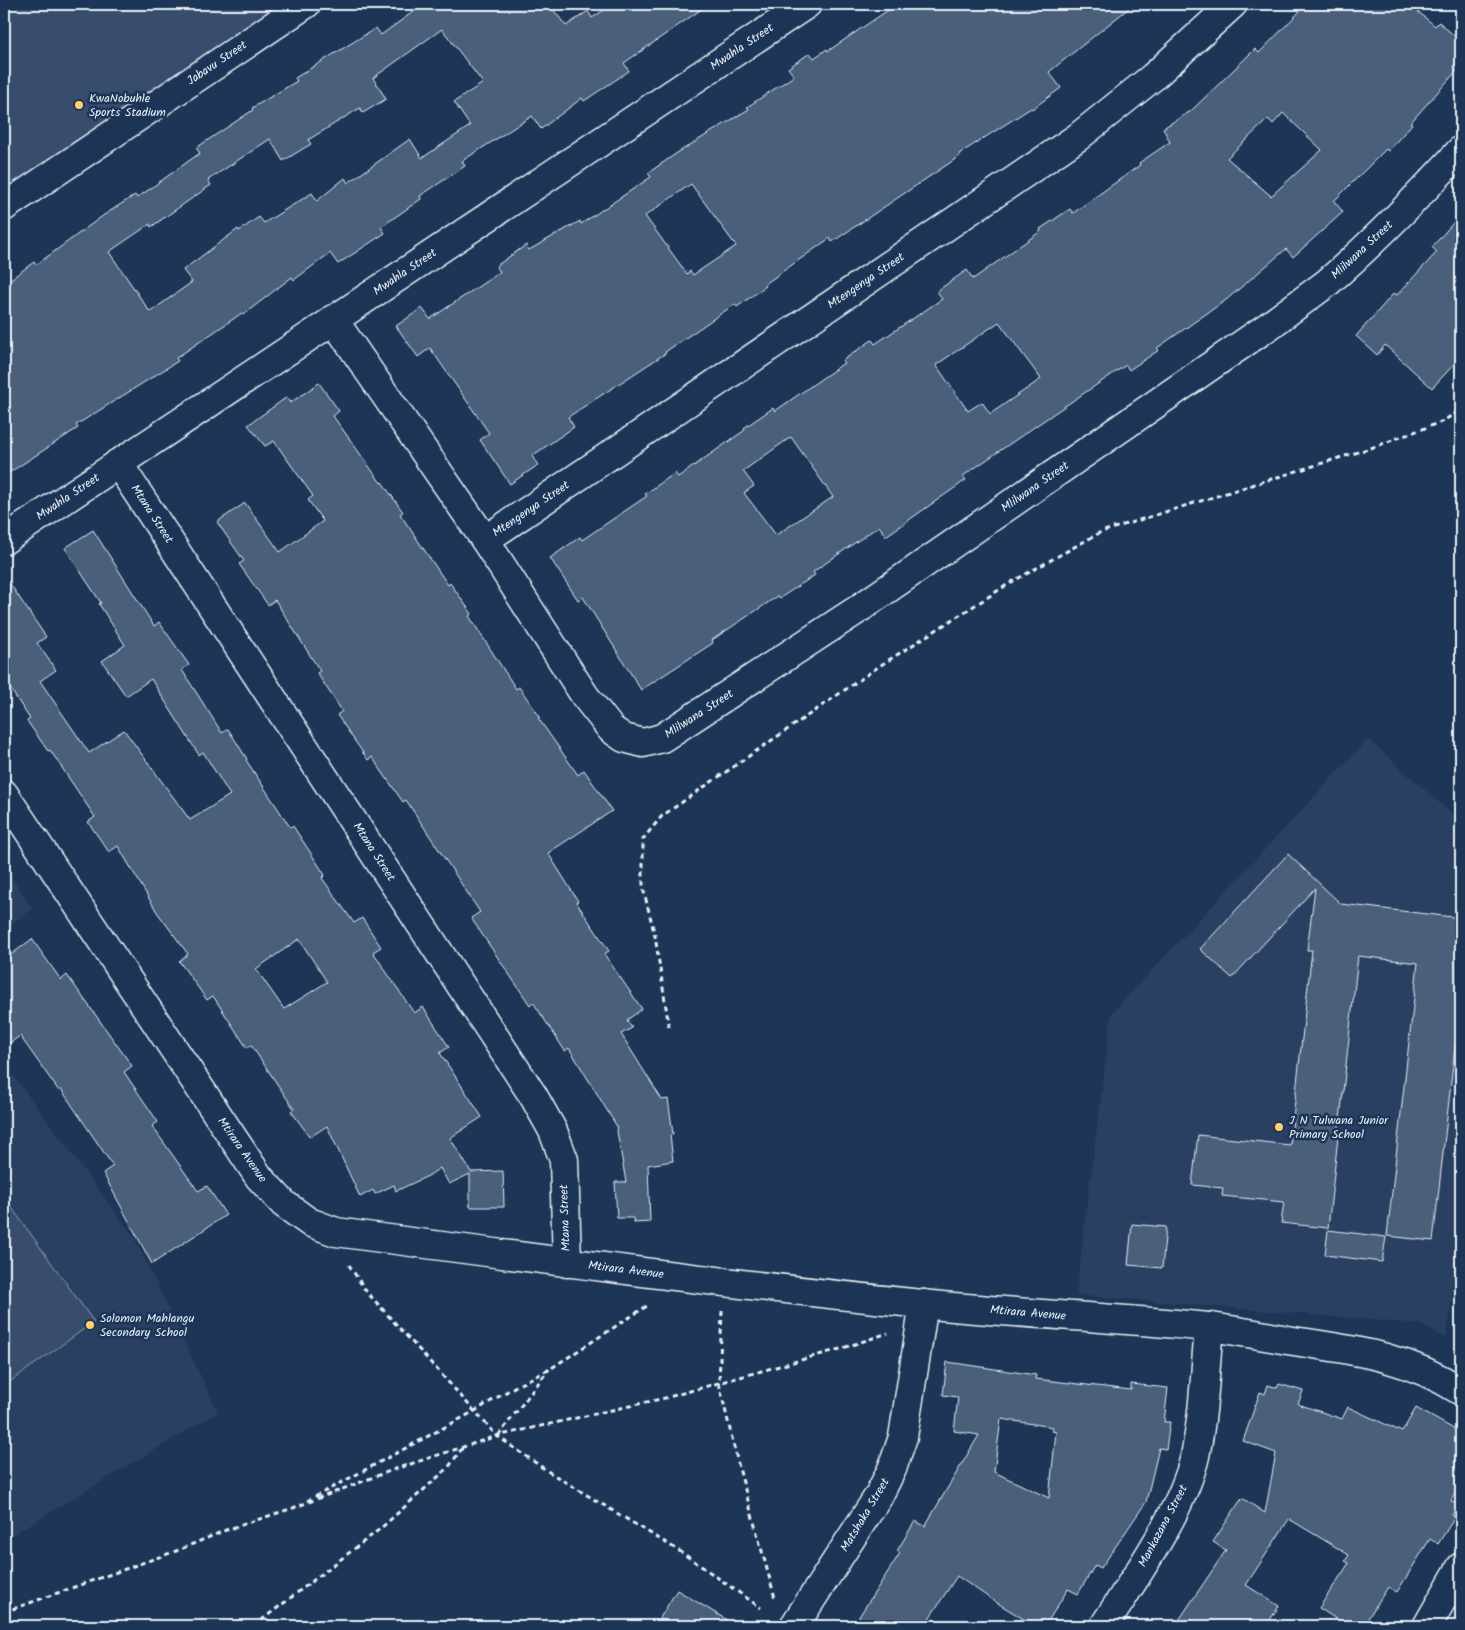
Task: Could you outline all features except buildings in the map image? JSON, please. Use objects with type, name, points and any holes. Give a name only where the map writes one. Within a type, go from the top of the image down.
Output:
[{"type":"street","name":"Jabavu Street","points":[[4,207],[306,4]]},
{"type":"street","name":"Mwahla Street","points":[[4,540],[807,4]]},
{"type":"street","name":"Mtengenya Street","points":[[484,540],[1078,137],[1153,77],[1233,4]]},
{"type":"street","name":"Mlilwana Street","points":[[334,319],[484,540],[585,696],[611,728],[624,738],[643,742],[662,738],[857,610],[1272,323],[1327,283],[1378,236],[1461,150]]},
{"type":"street","name":"Mtana Street","points":[[118,463],[534,1097],[553,1131],[564,1160],[567,1263]]},
{"type":"street","name":"Mtirara Avenue","points":[[4,794],[259,1177],[284,1204],[309,1222],[346,1233],[567,1263],[723,1281],[923,1313],[1209,1327],[1367,1353],[1409,1364],[1445,1381],[1461,1391]]},
{"type":"street","name":"Matshaka Street","points":[[794,1626],[878,1497],[892,1469],[902,1437],[923,1313]]},
{"type":"street","name":"Mankazana Street","points":[[1104,1626],[1158,1539],[1183,1492],[1194,1457],[1197,1439],[1209,1327]]},
{"type":"street","points":[[1427,1626],[1461,1567]]},
{"type":"path","points":[[669,1027],[655,936],[643,888],[643,839],[662,816],[881,665],[1010,583],[1101,532],[1371,448],[1441,422],[1461,410]]},
{"type":"path","points":[[331,1230],[344,1258],[366,1291],[497,1436],[549,1472],[681,1552],[761,1608]]},
{"type":"path","points":[[293,1508],[550,1369],[691,1278]]},
{"type":"path","points":[[723,1281],[719,1383],[739,1468],[776,1603]]},
{"type":"path","points":[[4,1612],[176,1551],[226,1530],[293,1508],[396,1468],[497,1436],[665,1398],[840,1349],[923,1313]]},
{"type":"path","points":[[497,1436],[550,1369]]},
{"type":"path","points":[[254,1626],[380,1529],[448,1468],[463,1447]]},
{"type":"shaded area","name":"KwaNobuhle Sports Stadium","points":[[4,4],[306,4],[4,207]]},
{"type":"shaded area","name":"J N Tulwana Junior Primary School","points":[[1368,739],[1461,822],[1461,1240],[1446,1338],[1420,1324],[1076,1295],[1111,1014]]},
{"type":"shaded area","points":[[4,865],[32,909],[4,930]]},
{"type":"shaded area","name":"Solomon Mahlangu Secondary School","points":[[4,1063],[134,1237],[218,1412],[4,1540]]},
{"type":"shaded area","points":[[4,1197],[94,1322],[4,1386]]},
{"type":"place","name":"KwaNobuhle Sports Stadium","points":[[79,105]]},
{"type":"place","name":"J N Tulwana Junior Primary School","points":[[1279,1127]]},
{"type":"place","name":"Solomon Mahlangu Secondary School","points":[[90,1325]]}]
